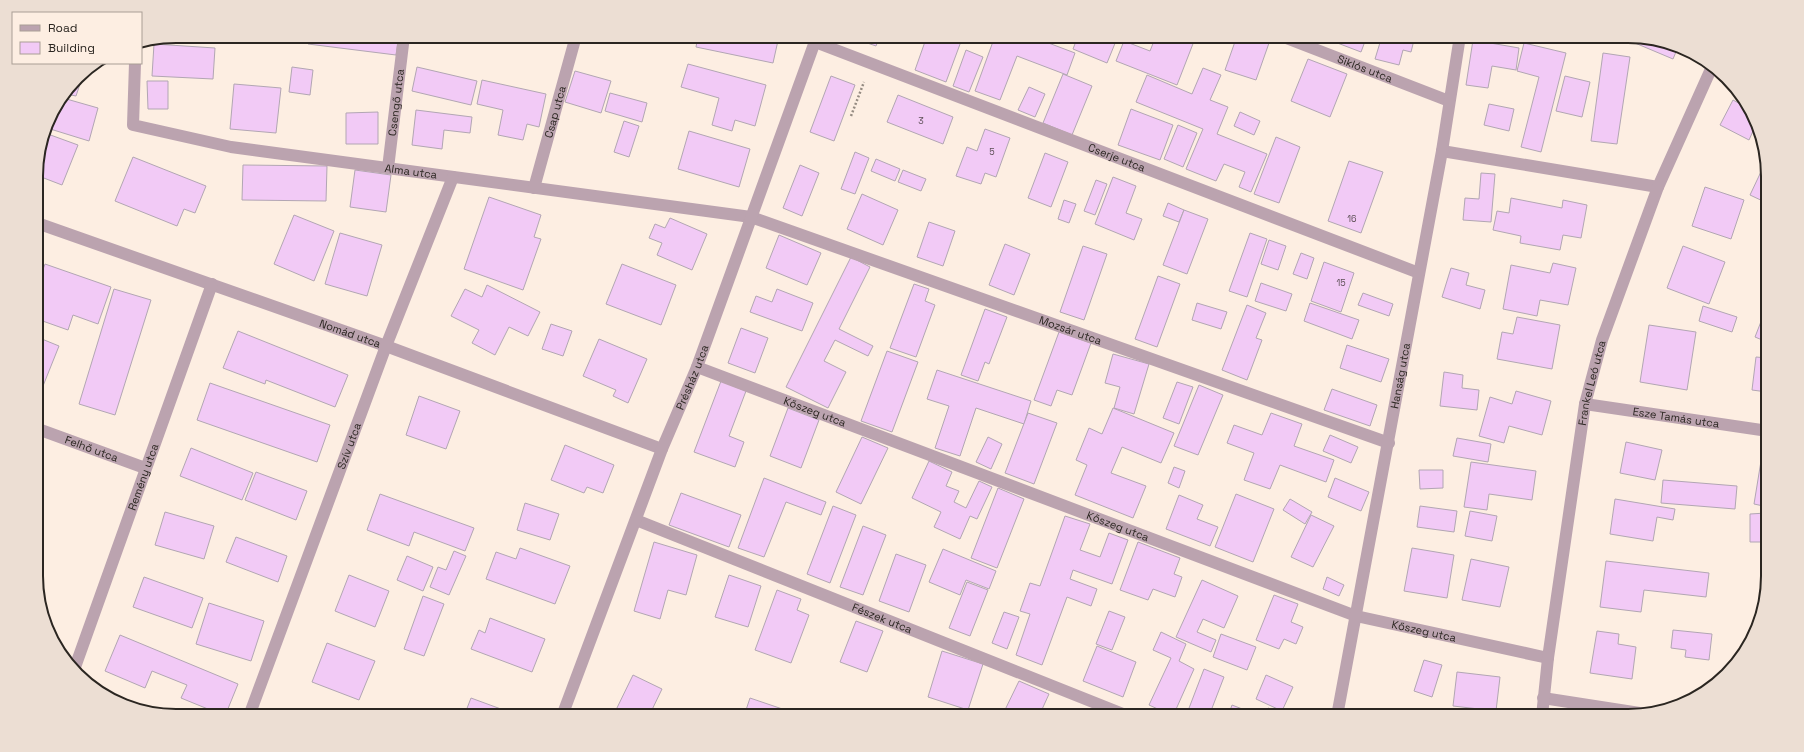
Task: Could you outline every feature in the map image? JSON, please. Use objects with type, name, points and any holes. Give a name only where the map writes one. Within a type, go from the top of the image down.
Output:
[{"type":"street","name":"Csengő utca","points":[[388,168],[403,43]]},
{"type":"street","name":"Csap utca","points":[[534,188],[574,43]]},
{"type":"street","name":"Présház utca","points":[[565,709],[662,449],[697,367],[815,43]]},
{"type":"street","name":"Cserje utca","points":[[825,43],[872,63],[1419,273]]},
{"type":"street","name":"Siklós utca","points":[[1299,43],[1449,101]]},
{"type":"street","name":"Hanság utca","points":[[1338,709],[1389,443],[1442,151],[1459,43]]},
{"type":"street","name":"Alma utca","points":[[135,64],[133,125],[230,147],[751,217]]},
{"type":"street","name":"Frankel Leó utca","points":[[1543,709],[1548,658],[1585,404],[1602,340],[1658,187],[1710,71]]},
{"type":"street","points":[[1442,151],[1658,187]]},
{"type":"street","name":"Szív utca","points":[[252,709],[386,346],[453,177]]},
{"type":"street","name":"Mozsár utca","points":[[751,217],[1389,443]]},
{"type":"street","name":"Nomád utca","points":[[43,225],[386,346],[662,449]]},
{"type":"street","name":"Remény utca","points":[[76,664],[212,284]]},
{"type":"street","name":"Kőszeg utca","points":[[697,367],[1356,616],[1548,658]]},
{"type":"street","name":"Esze Tamás utca","points":[[1585,404],[1761,430]]},
{"type":"street","name":"Felhő utca","points":[[43,431],[145,468]]},
{"type":"street","name":"Fészek utca","points":[[636,520],[1110,709]]},
{"type":"street","points":[[1544,698],[1614,709]]},
{"type":"path","points":[[851,116],[872,63]]},
{"type":"building","points":[[308,43],[398,43],[396,55]]},
{"type":"building","points":[[697,43],[777,43],[773,63],[696,47]]},
{"type":"building","points":[[867,43],[877,43],[876,46]]},
{"type":"building","points":[[925,43],[960,43],[946,82],[915,70]]},
{"type":"building","points":[[992,43],[1049,43],[1075,53],[1067,75],[1017,56],[1000,100],[975,91]]},
{"type":"building","points":[[1075,43],[1115,43],[1107,63],[1073,49]]},
{"type":"building","points":[[1123,43],[1129,43],[1150,51],[1153,43],[1193,43],[1177,85],[1116,61]]},
{"type":"building","points":[[1235,43],[1269,43],[1256,80],[1225,70]]},
{"type":"building","points":[[1337,43],[1364,43],[1361,52]]},
{"type":"building","points":[[1380,43],[1413,43],[1411,52],[1403,50],[1399,65],[1375,59]]},
{"type":"building","points":[[1473,43],[1490,43],[1519,48],[1516,70],[1492,66],[1488,88],[1466,85]]},
{"type":"building","points":[[1524,43],[1566,53],[1541,152],[1521,147],[1539,77],[1517,71]]},
{"type":"building","points":[[1635,43],[1671,50],[1676,52],[1673,59]]},
{"type":"building","points":[[154,45],[215,48],[213,79],[152,76]]},
{"type":"building","points":[[966,50],[983,57],[969,92],[953,86]]},
{"type":"building","points":[[1603,53],[1630,57],[1617,144],[1591,141]]},
{"type":"building","points":[[1308,59],[1347,74],[1330,117],[1291,101]]},
{"type":"building","points":[[688,64],[766,85],[755,126],[735,120],[732,131],[712,125],[719,98],[681,87]]},
{"type":"building","points":[[292,67],[313,70],[310,95],[289,92]]},
{"type":"building","points":[[417,67],[477,81],[471,105],[412,91]]},
{"type":"building","points":[[1203,68],[1221,75],[1210,100],[1228,107],[1217,134],[1267,154],[1251,192],[1239,187],[1245,172],[1224,164],[1216,181],[1186,169],[1203,129],[1136,102],[1147,75],[1192,94]]},
{"type":"building","points":[[575,71],[611,81],[601,113],[565,102]]},
{"type":"building","points":[[1063,74],[1092,86],[1072,135],[1043,123]]},
{"type":"building","points":[[831,76],[855,85],[834,141],[810,132]]},
{"type":"building","points":[[1565,76],[1590,82],[1582,117],[1556,111]]},
{"type":"building","points":[[482,80],[546,94],[539,127],[527,124],[523,140],[498,135],[503,110],[477,104]]},
{"type":"building","points":[[147,81],[168,81],[168,109],[148,109]]},
{"type":"building","points":[[80,84],[76,96],[71,95]]},
{"type":"building","points":[[234,84],[281,88],[276,133],[230,129]]},
{"type":"building","points":[[1029,87],[1045,94],[1035,117],[1018,110]]},
{"type":"building","points":[[610,93],[647,103],[642,122],[605,111]]},
{"type":"building","points":[[898,95],[953,117],[943,144],[887,122]]},
{"type":"building","points":[[68,99],[98,108],[89,141],[52,129],[57,117]]},
{"type":"building","points":[[1733,100],[1740,104],[1753,131],[1749,140],[1720,125]]},
{"type":"building","points":[[1489,104],[1514,109],[1509,131],[1484,125]]},
{"type":"building","points":[[1131,109],[1173,125],[1160,160],[1118,145]]},
{"type":"building","points":[[416,110],[472,117],[470,133],[444,130],[442,149],[412,145]]},
{"type":"building","points":[[378,112],[378,144],[346,144],[346,113]]},
{"type":"building","points":[[1240,112],[1260,121],[1254,135],[1234,126]]},
{"type":"building","points":[[624,121],[639,126],[629,157],[614,152]]},
{"type":"building","points":[[1178,125],[1197,133],[1183,167],[1164,159]]},
{"type":"building","points":[[985,129],[1010,138],[996,177],[985,173],[981,184],[956,176],[967,147],[977,151]]},
{"type":"building","points":[[689,131],[750,149],[739,187],[678,169]]},
{"type":"building","points":[[50,135],[78,145],[62,185],[43,178],[44,159]]},
{"type":"building","points":[[1276,137],[1300,147],[1279,203],[1254,194]]},
{"type":"building","points":[[855,152],[869,158],[855,194],[841,189]]},
{"type":"building","points":[[1045,153],[1068,162],[1051,207],[1028,198]]},
{"type":"building","points":[[133,157],[206,186],[195,213],[184,209],[177,226],[115,201]]},
{"type":"building","points":[[876,159],[900,169],[895,181],[871,171]]},
{"type":"building","points":[[1349,161],[1383,172],[1361,233],[1328,221]]},
{"type":"building","points":[[243,165],[327,166],[326,201],[242,200]]},
{"type":"building","points":[[800,165],[819,173],[802,216],[783,208]]},
{"type":"building","points":[[355,170],[391,175],[386,212],[350,207]]},
{"type":"building","points":[[903,170],[926,179],[921,191],[898,182]]},
{"type":"building","points":[[1761,172],[1761,200],[1750,195]]},
{"type":"building","points":[[1481,173],[1495,174],[1491,222],[1463,220],[1465,198],[1479,199]]},
{"type":"building","points":[[1113,177],[1136,186],[1126,213],[1142,219],[1134,240],[1095,224]]},
{"type":"building","points":[[1096,180],[1107,184],[1095,215],[1084,211]]},
{"type":"building","points":[[1705,187],[1744,200],[1731,239],[1692,226]]},
{"type":"building","points":[[862,194],[898,210],[883,245],[847,229]]},
{"type":"building","points":[[489,197],[541,215],[534,237],[541,239],[523,290],[464,269]]},
{"type":"building","points":[[1511,198],[1562,208],[1563,200],[1587,205],[1581,238],[1563,235],[1560,250],[1520,243],[1521,236],[1493,230],[1497,211],[1509,213]]},
{"type":"building","points":[[1064,200],[1076,204],[1069,223],[1058,219]]},
{"type":"building","points":[[1168,203],[1184,210],[1179,222],[1163,216]]},
{"type":"building","points":[[1184,210],[1208,219],[1187,274],[1163,265]]},
{"type":"building","points":[[294,215],[334,231],[314,281],[274,264]]},
{"type":"building","points":[[670,218],[707,234],[692,270],[657,255],[662,243],[649,238],[655,224],[665,228]]},
{"type":"building","points":[[929,222],[955,231],[943,266],[917,257]]},
{"type":"building","points":[[340,233],[382,245],[367,296],[325,284]]},
{"type":"building","points":[[1250,233],[1267,239],[1247,297],[1229,291]]},
{"type":"building","points":[[779,235],[821,253],[807,285],[766,268]]},
{"type":"building","points":[[1269,240],[1286,246],[1278,270],[1261,264]]},
{"type":"building","points":[[1005,244],[1030,254],[1014,295],[989,285]]},
{"type":"building","points":[[1083,246],[1107,254],[1084,320],[1060,312]]},
{"type":"building","points":[[1683,246],[1725,262],[1709,304],[1667,288]]},
{"type":"building","points":[[1301,253],[1314,258],[1307,279],[1293,274]]},
{"type":"building","points":[[851,257],[870,267],[839,329],[873,346],[868,356],[835,340],[824,361],[846,372],[828,408],[786,387]]},
{"type":"building","points":[[1324,262],[1354,273],[1341,312],[1311,301]]},
{"type":"building","points":[[1553,263],[1576,268],[1568,305],[1540,300],[1537,316],[1503,309],[1511,265],[1550,273]]},
{"type":"building","points":[[45,264],[111,287],[98,324],[73,315],[68,330],[43,321],[43,269]]},
{"type":"building","points":[[622,264],[676,285],[661,325],[606,304]]},
{"type":"building","points":[[1451,268],[1469,273],[1466,285],[1485,290],[1480,309],[1442,297]]},
{"type":"building","points":[[1158,276],[1180,284],[1157,347],[1135,339]]},
{"type":"building","points":[[1261,283],[1292,294],[1286,311],[1255,301]]},
{"type":"building","points":[[914,284],[929,289],[925,301],[935,305],[916,357],[890,348]]},
{"type":"building","points":[[487,285],[540,312],[528,336],[509,327],[495,355],[472,343],[479,330],[451,316],[465,289],[482,297]]},
{"type":"building","points":[[114,289],[151,300],[115,415],[79,404]]},
{"type":"building","points":[[777,289],[813,303],[802,331],[750,312],[756,296],[772,302]]},
{"type":"building","points":[[1363,293],[1393,304],[1389,316],[1358,305]]},
{"type":"building","points":[[1197,303],[1227,312],[1221,329],[1192,320]]},
{"type":"building","points":[[1310,303],[1359,320],[1352,339],[1304,321]]},
{"type":"building","points":[[1247,305],[1266,313],[1256,338],[1262,340],[1247,380],[1222,370]]},
{"type":"building","points":[[1703,306],[1737,317],[1732,332],[1699,321]]},
{"type":"building","points":[[985,309],[1007,317],[989,364],[985,362],[978,381],[961,375]]},
{"type":"building","points":[[1517,317],[1560,325],[1552,369],[1497,359],[1502,332],[1513,334]]},
{"type":"building","points":[[1761,322],[1761,340],[1755,337]]},
{"type":"building","points":[[551,324],[572,331],[563,356],[542,349]]},
{"type":"building","points":[[1649,325],[1696,332],[1687,390],[1640,382]]},
{"type":"building","points":[[741,328],[768,338],[755,373],[728,363]]},
{"type":"building","points":[[238,331],[348,375],[335,407],[266,380],[265,384],[223,368]]},
{"type":"building","points":[[1059,332],[1091,343],[1072,395],[1057,390],[1051,406],[1034,400]]},
{"type":"building","points":[[43,339],[59,346],[43,386]]},
{"type":"building","points":[[599,339],[647,359],[628,403],[613,396],[616,390],[583,376]]},
{"type":"building","points":[[1347,345],[1389,359],[1381,382],[1340,368]]},
{"type":"building","points":[[887,351],[918,362],[892,432],[861,421]]},
{"type":"building","points":[[1113,354],[1149,364],[1134,414],[1114,408],[1120,387],[1105,383]]},
{"type":"building","points":[[1756,357],[1761,357],[1761,391],[1752,390]]},
{"type":"building","points":[[937,370],[1031,401],[1024,424],[976,408],[960,456],[935,448],[949,406],[927,399]]},
{"type":"building","points":[[1444,372],[1463,375],[1462,388],[1479,390],[1477,410],[1440,406]]},
{"type":"building","points":[[721,381],[746,391],[729,436],[744,442],[735,467],[694,452]]},
{"type":"building","points":[[1177,382],[1193,387],[1179,424],[1163,418]]},
{"type":"building","points":[[210,383],[330,425],[317,462],[197,420]]},
{"type":"building","points":[[1199,385],[1223,395],[1198,455],[1174,446]]},
{"type":"building","points":[[1332,389],[1377,405],[1370,426],[1324,410]]},
{"type":"building","points":[[1516,391],[1551,401],[1542,435],[1509,426],[1504,443],[1479,436],[1490,397],[1512,404]]},
{"type":"building","points":[[419,396],[460,411],[446,449],[406,435]]},
{"type":"building","points":[[788,408],[819,420],[801,468],[770,456]]},
{"type":"building","points":[[1113,408],[1174,433],[1161,463],[1122,447],[1111,473],[1146,486],[1133,518],[1075,495],[1087,465],[1076,460],[1089,428],[1102,434]]},
{"type":"building","points":[[1028,413],[1057,423],[1034,484],[1005,473]]},
{"type":"building","points":[[1271,413],[1302,424],[1294,446],[1334,460],[1326,482],[1280,465],[1270,489],[1244,480],[1254,453],[1227,443],[1234,425],[1262,435]]},
{"type":"building","points":[[1330,435],[1358,447],[1351,463],[1323,451]]},
{"type":"building","points":[[862,437],[888,448],[861,504],[836,492]]},
{"type":"building","points":[[988,437],[1002,444],[991,469],[976,462]]},
{"type":"building","points":[[1457,438],[1491,444],[1488,462],[1453,456]]},
{"type":"building","points":[[1626,442],[1662,450],[1655,480],[1620,473]]},
{"type":"building","points":[[565,445],[614,465],[603,493],[587,487],[584,493],[551,480]]},
{"type":"building","points":[[191,448],[253,473],[242,500],[180,476]]},
{"type":"building","points":[[929,461],[952,472],[946,486],[959,491],[954,502],[966,508],[979,481],[992,487],[977,519],[970,516],[960,539],[934,527],[941,512],[912,498]]},
{"type":"building","points":[[1761,461],[1761,506],[1754,504]]},
{"type":"building","points":[[1471,462],[1536,471],[1532,500],[1489,494],[1487,510],[1464,507]]},
{"type":"building","points":[[1174,467],[1185,471],[1179,488],[1168,483]]},
{"type":"building","points":[[1419,470],[1443,470],[1443,488],[1420,489]]},
{"type":"building","points":[[256,472],[307,491],[296,520],[245,500]]},
{"type":"building","points":[[764,478],[826,502],[821,515],[786,502],[764,557],[738,548]]},
{"type":"building","points":[[1335,478],[1369,492],[1361,511],[1328,497]]},
{"type":"building","points":[[1663,480],[1737,486],[1735,509],[1661,503]]},
{"type":"building","points":[[998,488],[1024,499],[997,568],[971,558]]},
{"type":"building","points":[[681,493],[741,515],[729,547],[669,525]]},
{"type":"building","points":[[380,494],[474,528],[465,551],[414,532],[409,546],[367,530]]},
{"type":"building","points":[[1236,494],[1274,509],[1253,562],[1215,547]]},
{"type":"building","points":[[1179,495],[1203,505],[1197,519],[1218,527],[1210,546],[1166,529]]},
{"type":"building","points":[[1290,499],[1312,512],[1305,524],[1283,510]]},
{"type":"building","points":[[1615,499],[1675,509],[1673,520],[1657,517],[1653,541],[1610,534]]},
{"type":"building","points":[[525,503],[559,514],[550,540],[517,530]]},
{"type":"building","points":[[833,506],[856,515],[830,583],[807,574]]},
{"type":"building","points":[[1420,506],[1457,511],[1454,532],[1417,527]]},
{"type":"building","points":[[1470,511],[1497,516],[1492,541],[1465,536]]},
{"type":"building","points":[[165,512],[214,526],[204,559],[155,545]]},
{"type":"building","points":[[1761,513],[1761,542],[1750,542],[1750,514]]},
{"type":"building","points":[[1311,515],[1334,526],[1313,567],[1291,557]]},
{"type":"building","points":[[1065,516],[1090,524],[1080,550],[1100,557],[1109,533],[1128,540],[1112,584],[1073,570],[1070,579],[1097,589],[1091,606],[1067,597],[1042,665],[1016,655],[1030,614],[1020,611],[1030,583],[1040,586]]},
{"type":"building","points":[[863,526],[886,535],[863,595],[840,587]]},
{"type":"building","points":[[236,537],[287,556],[278,582],[226,562]]},
{"type":"building","points":[[654,542],[697,555],[686,595],[668,590],[660,619],[634,611]]},
{"type":"building","points":[[1138,542],[1180,558],[1174,574],[1182,577],[1175,597],[1153,589],[1148,600],[1120,590]]},
{"type":"building","points":[[520,548],[570,566],[555,604],[486,579],[496,552],[516,559]]},
{"type":"building","points":[[1412,548],[1454,555],[1447,598],[1404,591]]},
{"type":"building","points":[[943,549],[996,571],[989,589],[966,580],[960,595],[929,582]]},
{"type":"building","points":[[454,551],[466,556],[449,595],[430,587],[438,567],[446,570]]},
{"type":"building","points":[[896,554],[926,565],[909,612],[879,601]]},
{"type":"building","points":[[407,556],[433,567],[423,591],[397,580]]},
{"type":"building","points":[[1471,559],[1509,567],[1500,607],[1462,600]]},
{"type":"building","points":[[1606,561],[1709,573],[1706,597],[1644,590],[1641,612],[1600,607]]},
{"type":"building","points":[[349,575],[389,591],[375,627],[335,611]]},
{"type":"building","points":[[729,575],[761,586],[748,627],[715,617]]},
{"type":"building","points":[[144,577],[203,598],[192,628],[133,607]]},
{"type":"building","points":[[1327,577],[1344,585],[1339,596],[1323,589]]},
{"type":"building","points":[[1202,580],[1238,596],[1224,628],[1203,619],[1197,632],[1216,640],[1211,652],[1176,637]]},
{"type":"building","points":[[967,582],[988,590],[970,636],[949,628]]},
{"type":"building","points":[[777,590],[801,599],[797,610],[809,615],[791,663],[755,650]]},
{"type":"building","points":[[1274,595],[1298,604],[1291,622],[1303,627],[1296,644],[1284,639],[1279,649],[1256,640]]},
{"type":"building","points":[[423,596],[444,604],[424,656],[404,649]]},
{"type":"building","points":[[209,603],[264,621],[251,661],[196,644]]},
{"type":"building","points":[[1109,611],[1125,617],[1112,650],[1096,644]]},
{"type":"building","points":[[1004,612],[1019,617],[1007,649],[992,643]]},
{"type":"building","points":[[490,618],[545,639],[532,672],[471,649],[479,630],[485,633]]},
{"type":"building","points":[[856,621],[883,631],[867,672],[840,662]]},
{"type":"building","points":[[1673,630],[1712,634],[1709,660],[1685,657],[1686,650],[1671,648]]},
{"type":"building","points":[[1597,631],[1619,634],[1618,644],[1636,647],[1632,679],[1590,673]]},
{"type":"building","points":[[1161,632],[1186,644],[1179,661],[1194,669],[1176,709],[1158,709],[1149,705],[1171,658],[1153,650]]},
{"type":"building","points":[[1221,634],[1256,647],[1247,670],[1213,657]]},
{"type":"building","points":[[120,635],[238,684],[228,709],[208,709],[181,698],[187,685],[152,671],[145,688],[105,671]]},
{"type":"building","points":[[327,643],[375,661],[359,700],[312,682]]},
{"type":"building","points":[[1097,646],[1136,662],[1123,697],[1083,681]]},
{"type":"building","points":[[942,651],[983,664],[968,709],[928,697]]},
{"type":"building","points":[[1424,660],[1442,665],[1432,697],[1414,691]]},
{"type":"building","points":[[1204,669],[1224,677],[1212,709],[1189,709]]},
{"type":"building","points":[[1457,672],[1500,677],[1496,709],[1479,709],[1453,706]]},
{"type":"building","points":[[633,675],[662,689],[652,709],[616,709]]},
{"type":"building","points":[[1266,675],[1293,687],[1283,709],[1278,709],[1256,699]]},
{"type":"building","points":[[1019,681],[1049,694],[1042,709],[1005,709]]},
{"type":"building","points":[[471,698],[501,709],[467,709]]},
{"type":"building","points":[[750,698],[782,709],[746,709]]},
{"type":"building","points":[[1232,705],[1242,709],[1231,709]]}]
